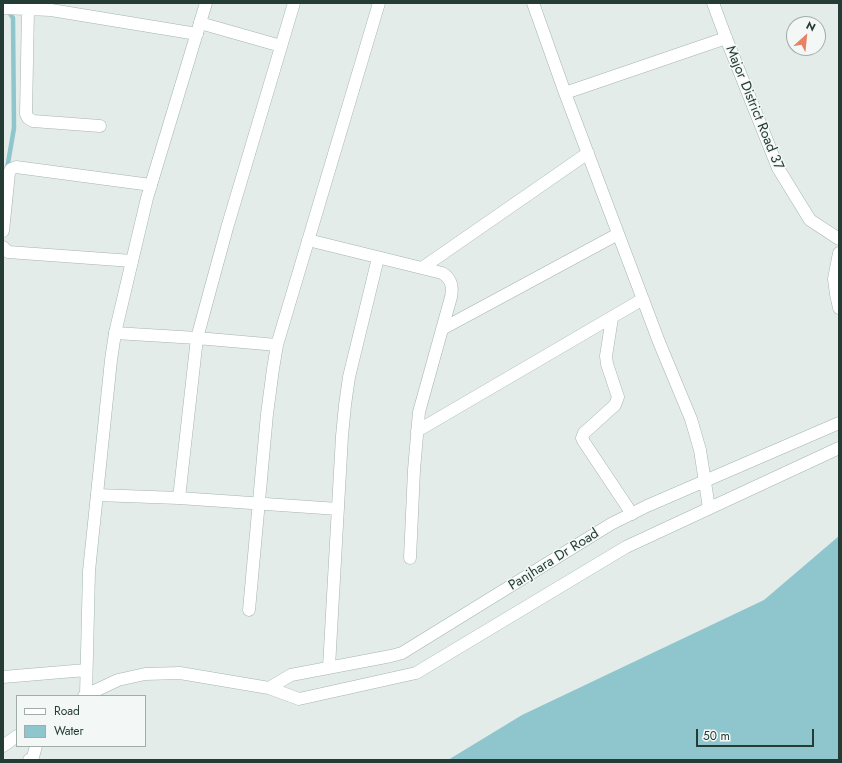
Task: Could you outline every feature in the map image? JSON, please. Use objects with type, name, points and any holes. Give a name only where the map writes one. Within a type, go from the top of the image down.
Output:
[{"type":"street","points":[[85,695],[88,571],[115,333],[151,185],[206,3]]},
{"type":"street","points":[[179,498],[197,338],[227,228],[294,3]]},
{"type":"street","points":[[249,610],[267,414],[277,345],[379,3]]},
{"type":"street","points":[[532,3],[618,234],[691,419],[700,450],[709,508]]},
{"type":"street","name":"Major District Road 37","points":[[713,3],[778,168],[810,220],[839,239]]},
{"type":"street","points":[[7,8],[28,10],[50,7],[198,29],[281,46]]},
{"type":"street","points":[[28,10],[26,114],[28,118],[33,121],[100,126]]},
{"type":"street","points":[[565,93],[726,38]]},
{"type":"street","points":[[422,268],[588,153]]},
{"type":"street","points":[[3,231],[10,173],[11,169],[16,167],[151,185]]},
{"type":"street","points":[[442,329],[618,234]]},
{"type":"street","points":[[308,240],[442,274],[447,276],[450,280],[453,289],[419,412],[414,470],[410,558]]},
{"type":"street","points":[[3,247],[8,252],[132,261]]},
{"type":"street","points":[[839,253],[834,279],[839,308]]},
{"type":"street","points":[[329,667],[345,405],[349,377],[378,258]]},
{"type":"street","points":[[417,430],[643,299]]},
{"type":"street","points":[[612,318],[606,356],[618,401],[615,406],[584,433],[582,438],[632,514]]},
{"type":"street","points":[[115,333],[277,345]]},
{"type":"street","name":"Panjhara Dr Road","points":[[269,688],[291,675],[402,653],[611,524],[705,481],[839,423]]},
{"type":"street","name":"Panjhara Dr Road","points":[[85,695],[118,680],[145,674],[180,673],[269,688],[299,699],[416,673],[626,547],[839,448]]},
{"type":"street","points":[[96,495],[179,498],[338,509]]},
{"type":"street","points":[[3,677],[86,670]]},
{"type":"street","points":[[3,746],[16,736]]},
{"type":"water","points":[[839,536],[839,760],[448,760],[522,715],[764,600]]},
{"type":"waterway","points":[[7,9],[13,18],[14,128],[7,169]]}]
